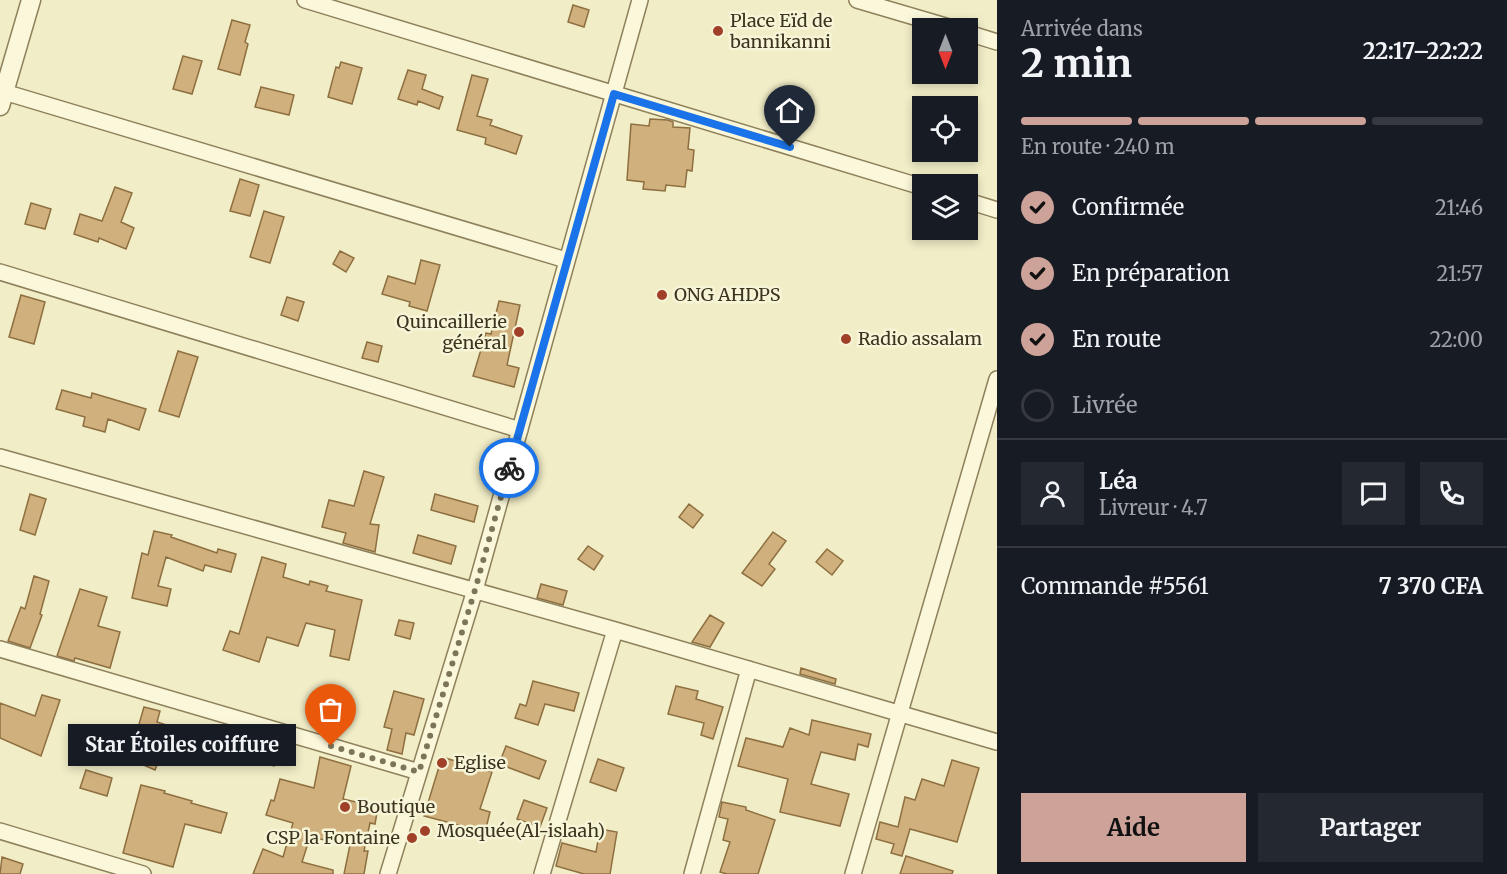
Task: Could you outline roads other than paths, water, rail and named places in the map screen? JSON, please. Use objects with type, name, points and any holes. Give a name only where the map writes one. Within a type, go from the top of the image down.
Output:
[{"type":"street","points":[[31,0],[2,99],[566,260]]},
{"type":"street","points":[[305,0],[912,184]]},
{"type":"street","points":[[388,874],[475,590],[640,0]]},
{"type":"street","points":[[857,0],[918,18]]},
{"type":"street","points":[[978,36],[997,42]]},
{"type":"street","points":[[978,204],[997,210]]},
{"type":"street","points":[[0,272],[520,430]]},
{"type":"street","points":[[853,874],[997,379]]},
{"type":"street","points":[[0,457],[615,630],[997,742]]},
{"type":"street","points":[[542,874],[615,630]]},
{"type":"street","points":[[0,649],[419,772]]},
{"type":"street","points":[[692,874],[749,669]]},
{"type":"street","points":[[0,831],[143,874]]},
{"type":"place","name":"Place Eïd de bannikanni","points":[[718,31]]},
{"type":"place","name":"ONG AHDPS","points":[[662,295]]},
{"type":"place","name":"Quincaillerie général","points":[[519,332]]},
{"type":"place","name":"Radio assalam","points":[[846,339]]},
{"type":"place","name":"Star Étoiles coiffure","points":[[331,746]]},
{"type":"place","name":"Eglise","points":[[442,763]]},
{"type":"place","name":"Boutique","points":[[345,807]]},
{"type":"place","name":"Mosquée(Al-islaah)","points":[[425,831]]},
{"type":"place","name":"CSP la Fontaine","points":[[412,838]]}]
